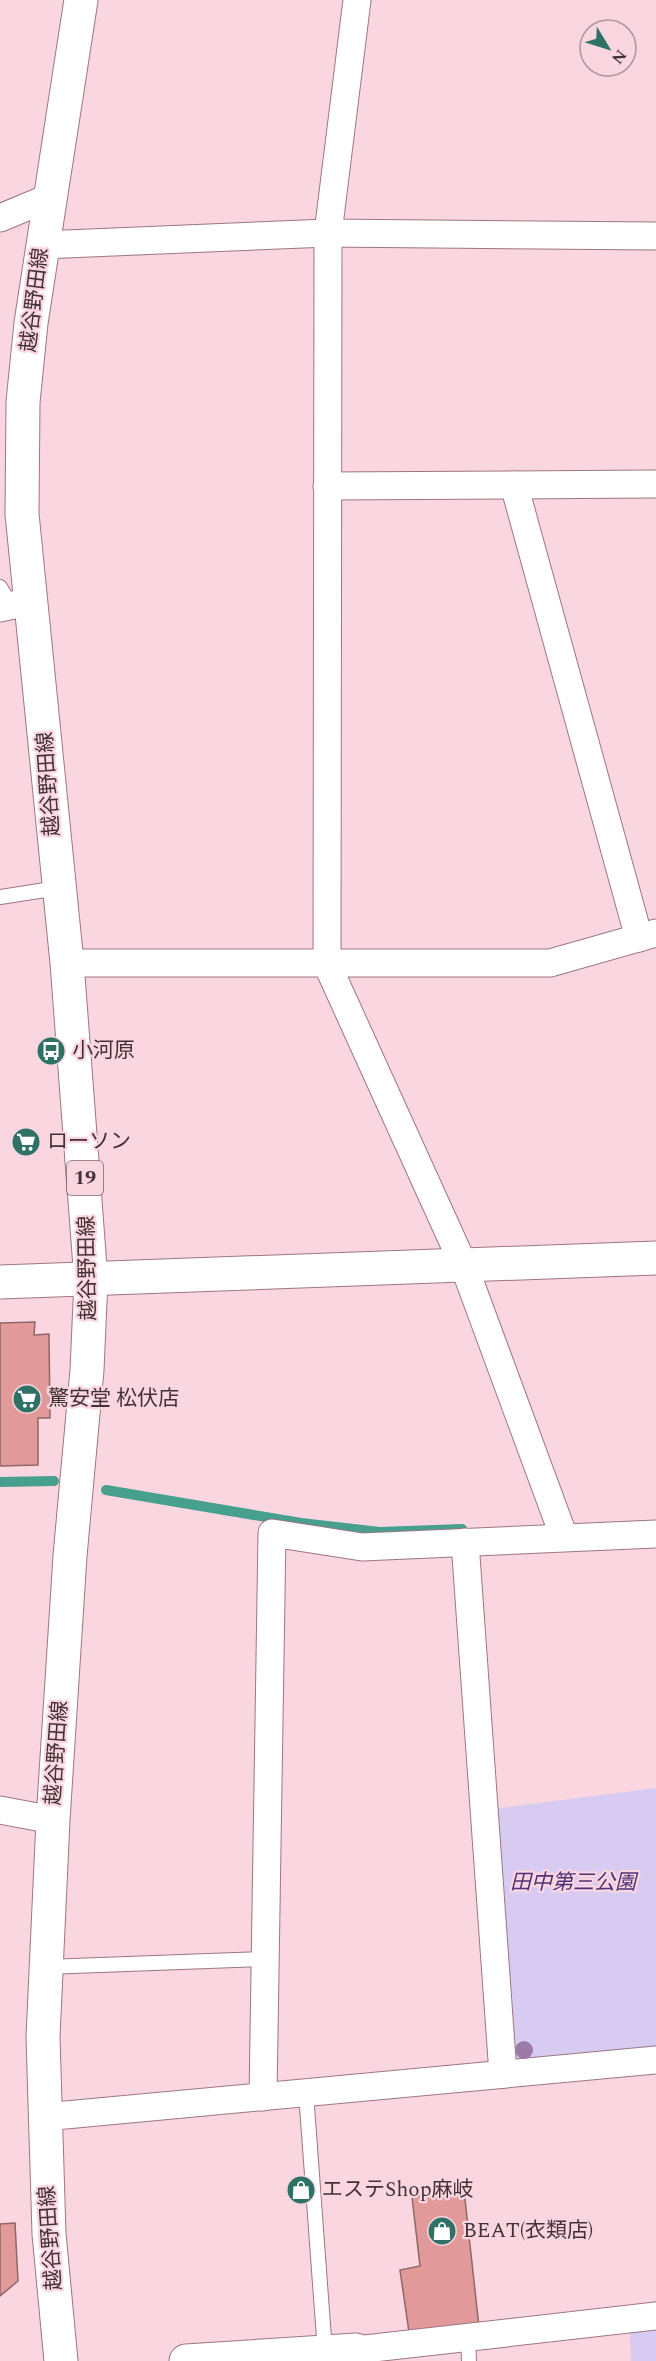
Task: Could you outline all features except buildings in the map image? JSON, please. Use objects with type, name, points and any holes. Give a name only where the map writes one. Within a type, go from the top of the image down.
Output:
[{"type":"main road","name":"越谷野田線","points":[[61,2361],[50,2234],[44,2117],[46,1967],[70,1556],[87,1370],[91,1280],[67,963],[58,888],[10,600],[22,514],[23,402],[48,198],[81,0]]},
{"type":"main road","points":[[0,1282],[656,1257]]},
{"type":"main road","points":[[186,2361],[346,2354]]},
{"type":"street","points":[[357,0],[328,233],[327,964],[464,1266],[564,1538]]},
{"type":"street","points":[[0,218],[48,198]]},
{"type":"street","points":[[42,244],[328,233],[656,236]]},
{"type":"street","points":[[327,486],[656,484]]},
{"type":"street","points":[[67,963],[550,963],[648,935],[514,485]]},
{"type":"street","points":[[264,2097],[272,1533],[362,1547],[656,1534]]},
{"type":"street","points":[[465,1542],[503,2074]]},
{"type":"street","points":[[0,1810],[53,1820]]},
{"type":"street","points":[[44,2117],[656,2060]]},
{"type":"street","points":[[346,2354],[469,2349],[656,2316]]},
{"type":"lane","points":[[0,897],[58,888]]},
{"type":"lane","points":[[46,1967],[265,1959]]},
{"type":"lane","points":[[306,2093],[346,2354]]},
{"type":"green space","name":"田中第三公園","points":[[656,1788],[656,2060],[503,2074],[484,1810]]},
{"type":"green space","points":[[656,2327],[656,2361],[631,2361],[630,2329]]},
{"type":"waterway","points":[[0,1482],[54,1481]]},
{"type":"waterway","points":[[106,1490],[301,1523],[380,1532],[462,1529]]},
{"type":"place","name":"小河原","points":[[51,1051]]},
{"type":"place","name":"ローソン","points":[[26,1142]]},
{"type":"place","name":"驚安堂 松伏店","points":[[27,1399]]},
{"type":"place","name":"エステShop麻岐","points":[[301,2190]]},
{"type":"place","name":"BEAT(衣類店)","points":[[442,2231]]}]
